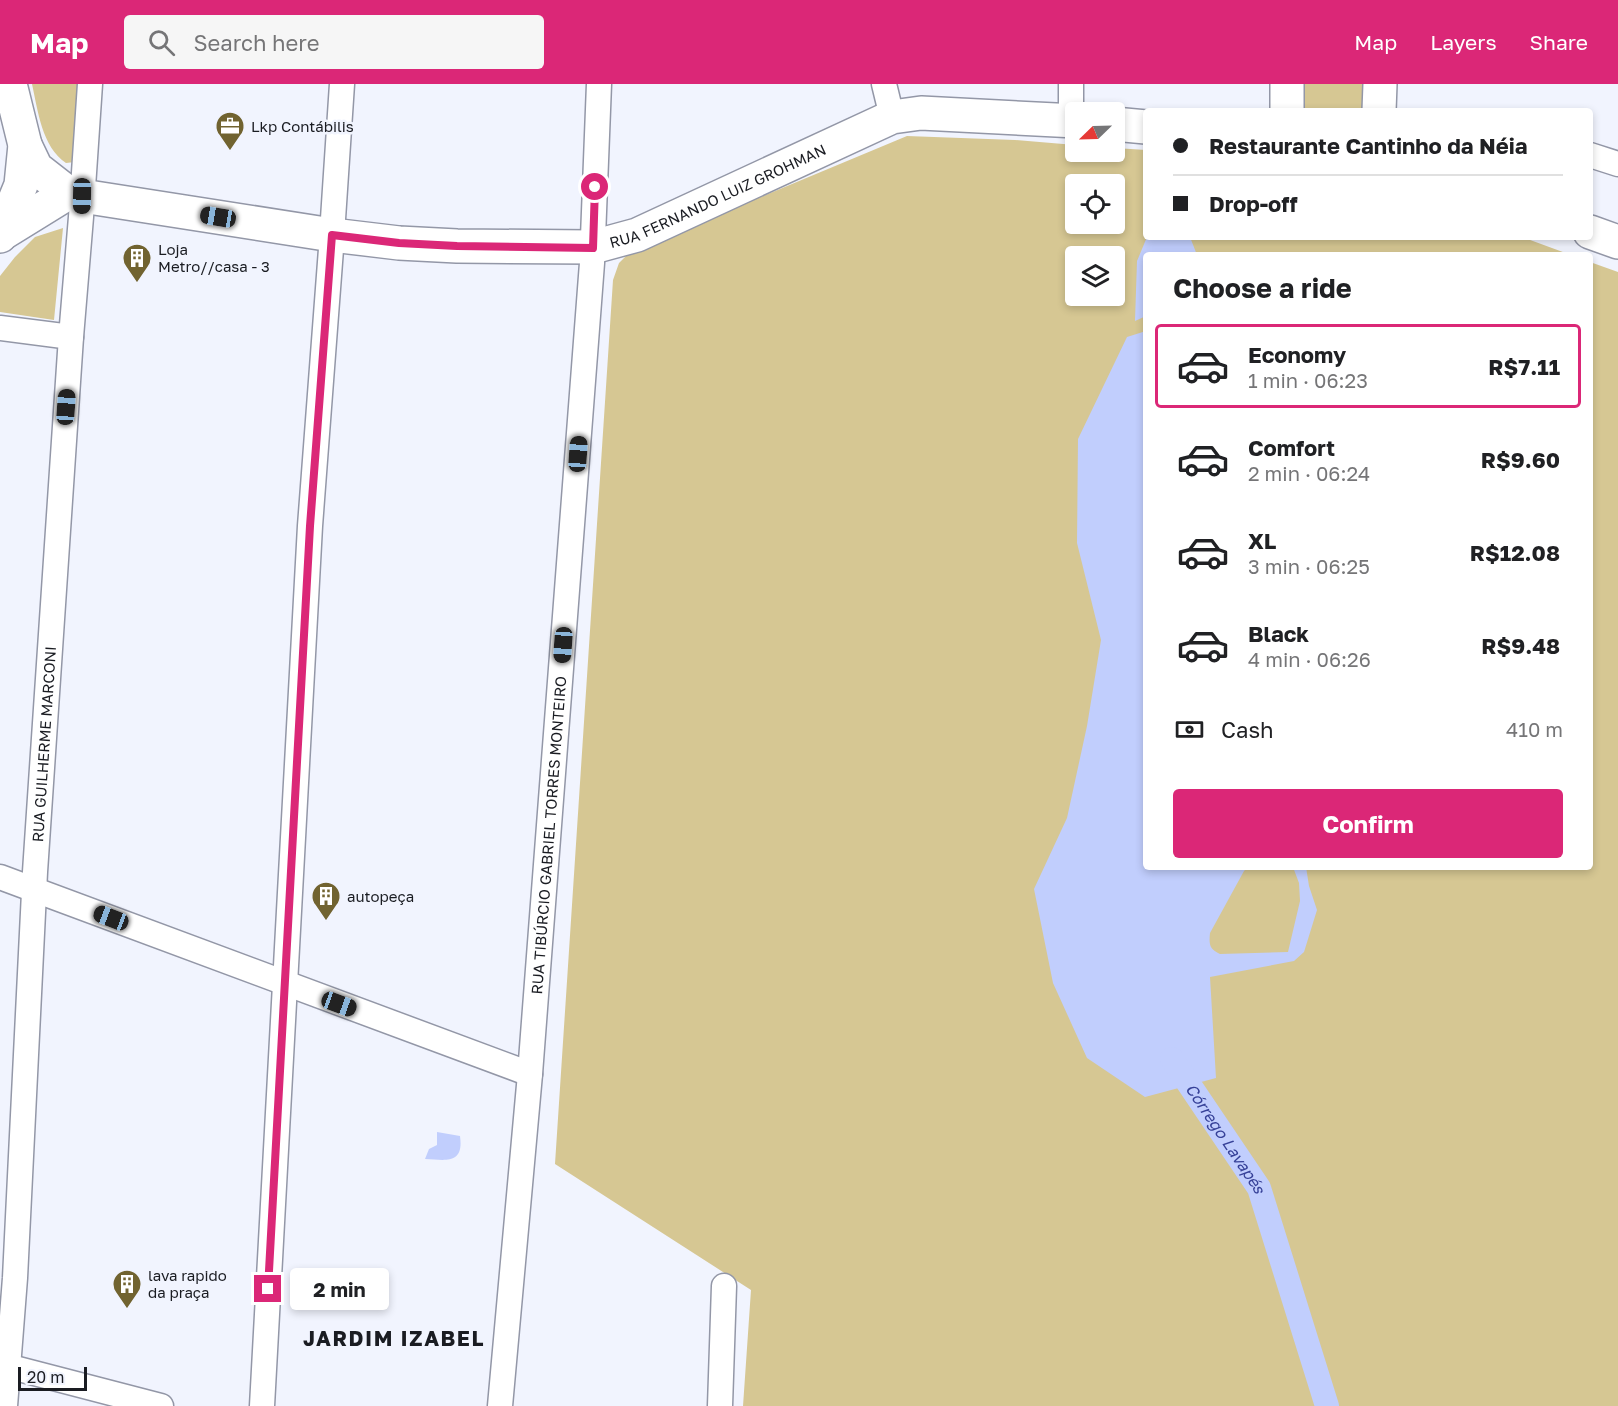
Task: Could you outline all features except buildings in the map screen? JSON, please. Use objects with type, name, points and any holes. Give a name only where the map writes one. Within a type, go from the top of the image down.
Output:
[{"type":"main road","points":[[0,235],[21,185],[25,145],[10,84]]},
{"type":"main road","points":[[1287,84],[1287,108]]},
{"type":"main road","points":[[1379,108],[1380,84]]},
{"type":"main road","name":"RUA FERNANDO LUIZ GROHMAN","points":[[25,145],[36,168],[75,195],[332,235],[399,243],[593,248],[637,235],[892,117],[921,113],[1065,121]]},
{"type":"main road","points":[[1125,125],[1143,126]]},
{"type":"main road","points":[[0,235],[75,195]]},
{"type":"main road","points":[[1593,233],[1618,242]]},
{"type":"street","name":"RUA GUILHERME MARCONI","points":[[5,1406],[4,1364],[15,1278],[34,889],[81,217],[75,195],[90,84]]},
{"type":"street","points":[[262,1406],[310,526],[342,84]]},
{"type":"street","name":"RUA TIBÚRCIO GABRIEL TORRES MONTEIRO","points":[[500,1406],[530,1074],[593,248],[599,84]]},
{"type":"street","points":[[884,84],[892,117]]},
{"type":"street","points":[[1071,84],[1072,102]]},
{"type":"street","points":[[1593,156],[1618,164]]},
{"type":"street","points":[[0,328],[71,337]]},
{"type":"street","points":[[0,877],[530,1074]]},
{"type":"street","points":[[720,1406],[724,1286]]},
{"type":"street","points":[[4,1364],[161,1406]]},
{"type":"shaded area","points":[[32,84],[80,84],[75,162],[66,163],[51,148],[42,128]]},
{"type":"shaded area","points":[[1295,84],[1366,84],[1363,108],[1299,108]]},
{"type":"shaded area","points":[[907,136],[1065,144],[1065,162],[1125,162],[1125,149],[1143,150],[1143,240],[1530,240],[1563,252],[1143,252],[1143,870],[1593,870],[1593,263],[1618,272],[1618,1406],[743,1406],[751,1290],[555,1164],[613,280],[619,263],[631,251]]},
{"type":"shaded area","points":[[63,228],[54,320],[0,312],[0,276],[35,237]]},
{"type":"water","points":[[1146,240],[1191,240],[1196,252],[1143,252],[1143,317],[1135,321],[1137,261]]},
{"type":"water","points":[[1143,332],[1143,870],[1245,870],[1210,933],[1210,946],[1220,954],[1288,952],[1300,901],[1299,883],[1294,870],[1306,870],[1317,910],[1304,952],[1294,961],[1210,977],[1216,1078],[1145,1097],[1087,1058],[1053,983],[1034,889],[1067,818],[1087,726],[1101,640],[1077,543],[1078,439],[1127,337]]},
{"type":"water","points":[[437,1132],[460,1136],[459,1152],[452,1159],[425,1159],[429,1149],[437,1145]]},
{"type":"waterway","name":"Córrego Lavapés","points":[[1172,1059],[1259,1188],[1327,1406]]},
{"type":"place","name":"Lkp Contábilis","points":[[230,152]]},
{"type":"place","name":"Loja Metro//casa - 3","points":[[137,284]]},
{"type":"place","name":"autopeça","points":[[326,922]]},
{"type":"place","name":"lava rapido da praça","points":[[127,1310]]},
{"type":"district","name":"JARDIM IZABEL","points":[[394,1338]]},
{"type":"route","points":[[268,1289],[310,526],[332,235],[399,243],[457,246],[593,248],[595,187]]}]
